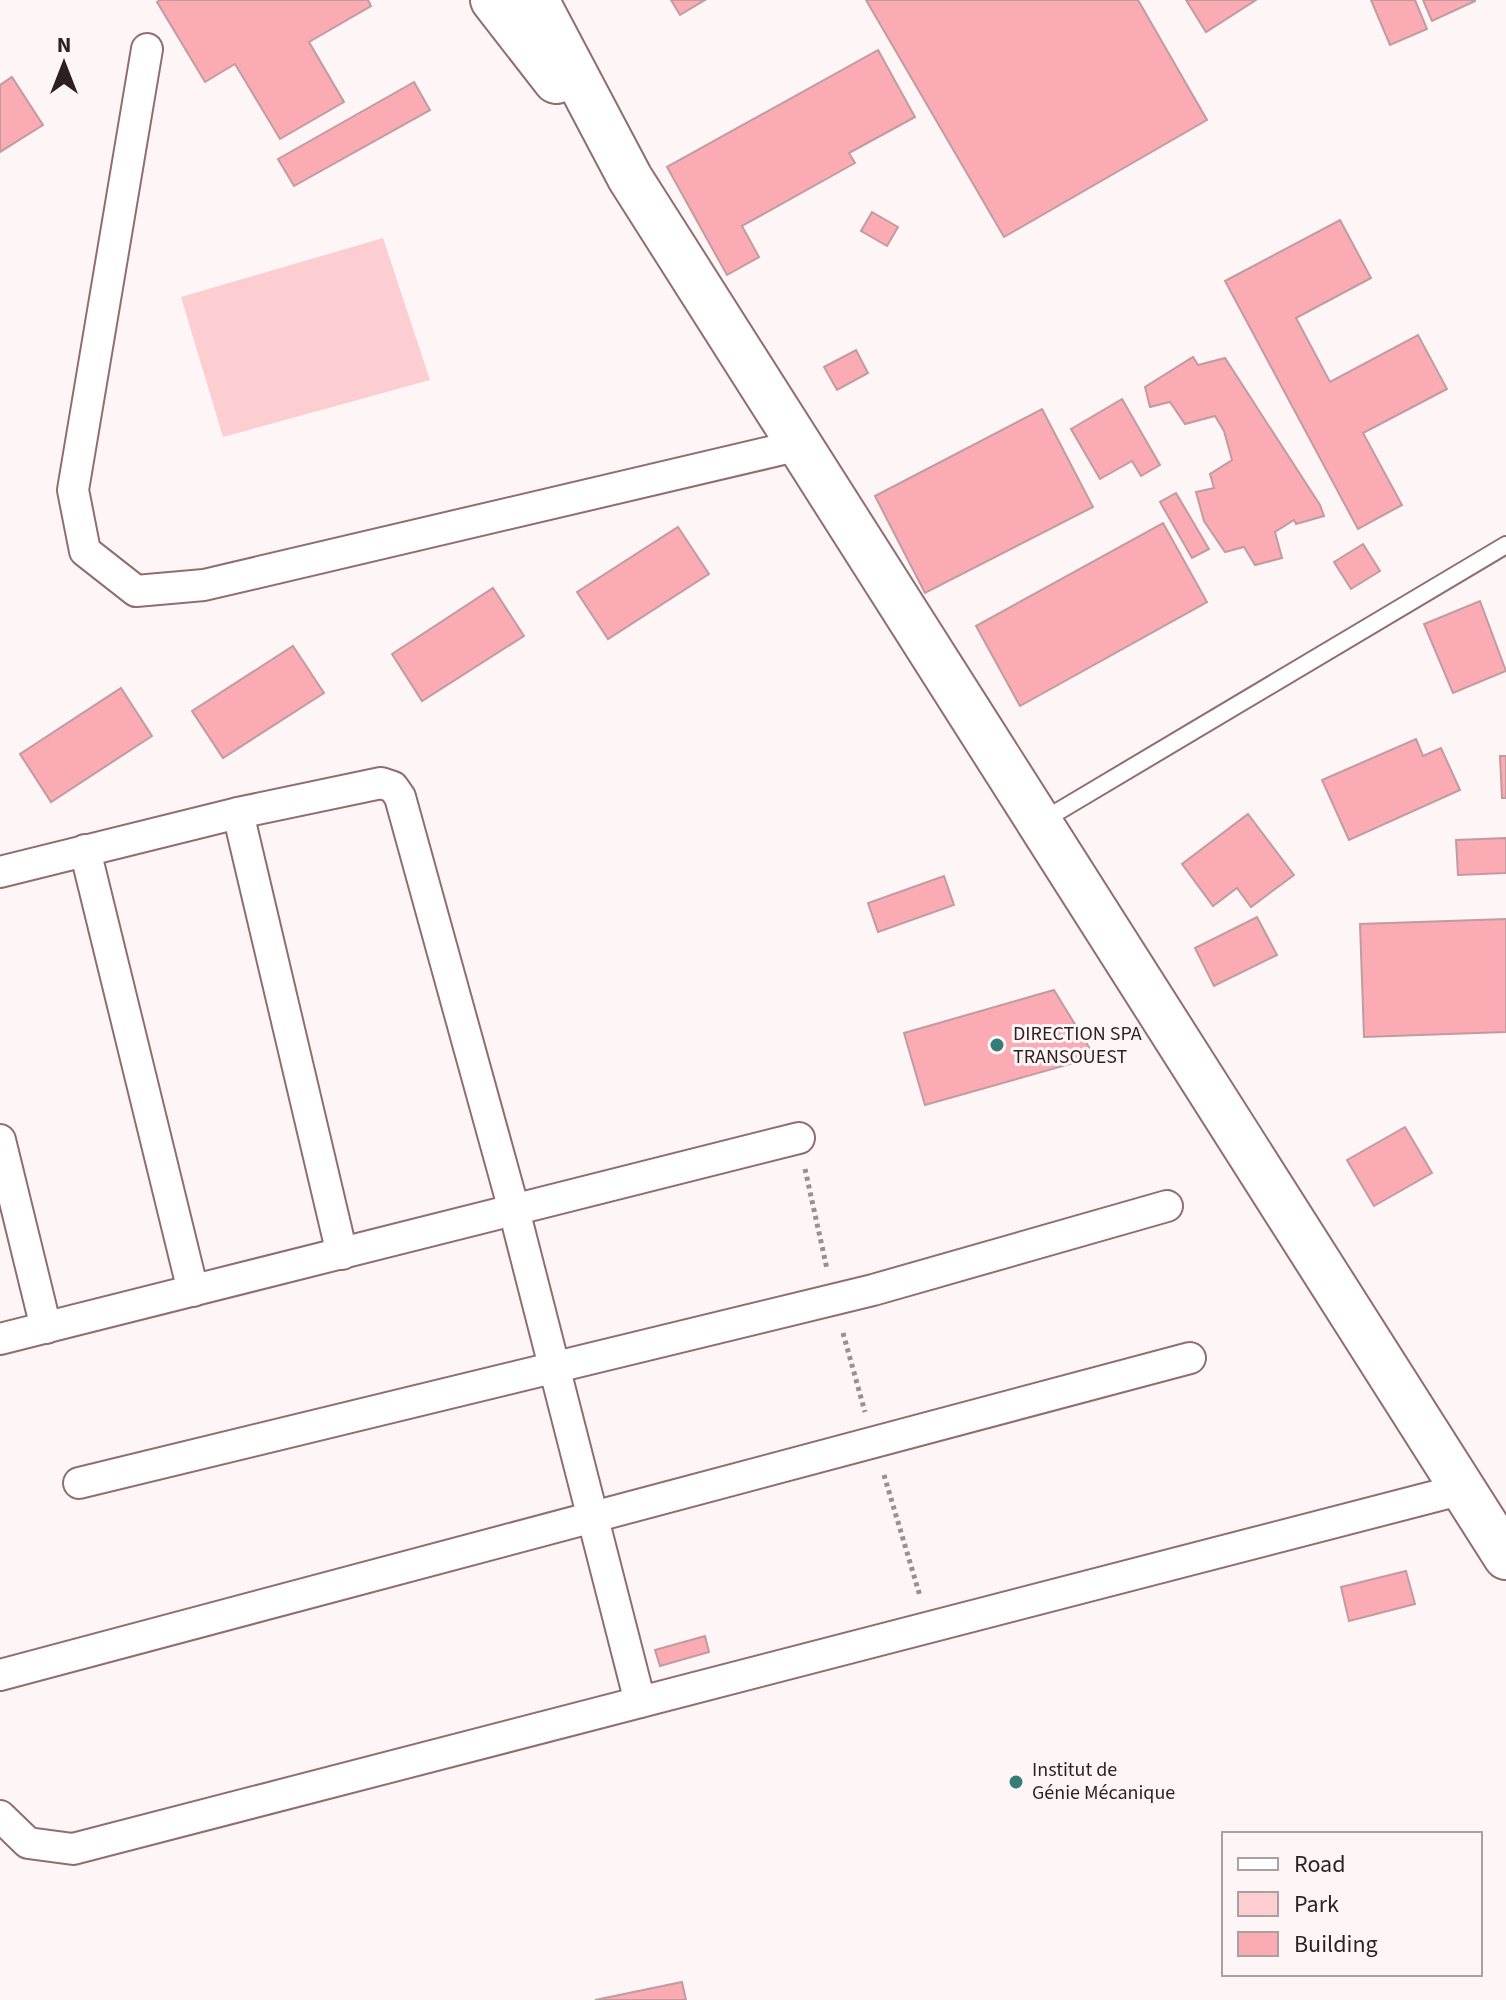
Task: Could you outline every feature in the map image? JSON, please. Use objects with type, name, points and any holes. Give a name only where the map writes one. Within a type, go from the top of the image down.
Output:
[{"type":"main road","points":[[493,0],[630,178]]},
{"type":"main road","points":[[536,0],[630,178],[1506,1557]]},
{"type":"street","points":[[147,49],[73,490],[85,551],[136,591],[204,585],[800,445]]},
{"type":"street","points":[[0,872],[238,813],[381,783],[393,787],[400,797],[514,1210],[640,1702]]},
{"type":"street","points":[[238,813],[342,1254]]},
{"type":"street","points":[[85,850],[193,1291]]},
{"type":"street","points":[[0,1339],[799,1138]]},
{"type":"street","points":[[0,1140],[46,1328]]},
{"type":"street","points":[[79,1483],[833,1300],[1167,1206]]},
{"type":"street","points":[[0,1675],[1190,1358]]},
{"type":"street","points":[[0,1816],[28,1843],[73,1849],[1463,1489]]},
{"type":"lane","points":[[1041,822],[1506,545]]},
{"type":"path","points":[[799,1138],[833,1300],[930,1627]]},
{"type":"green space","points":[[383,238],[430,380],[223,437],[181,297]]},
{"type":"building","points":[[368,0],[371,6],[309,42],[344,102],[280,139],[235,64],[205,82],[157,2]]},
{"type":"building","points":[[671,0],[705,0],[680,15]]},
{"type":"building","points":[[866,0],[1138,0],[1207,120],[1004,237]]},
{"type":"building","points":[[1186,0],[1256,0],[1206,32]]},
{"type":"building","points":[[1371,0],[1415,0],[1427,29],[1390,45]]},
{"type":"building","points":[[1423,0],[1475,0],[1475,1],[1432,21]]},
{"type":"building","points":[[878,50],[915,117],[849,153],[855,163],[742,226],[759,257],[727,275],[667,167]]},
{"type":"building","points":[[12,77],[43,125],[0,152],[0,85]]},
{"type":"building","points":[[414,82],[430,110],[294,186],[278,159]]},
{"type":"building","points":[[872,212],[898,227],[887,246],[861,231]]},
{"type":"building","points":[[1340,220],[1371,278],[1296,318],[1330,382],[1418,335],[1447,389],[1363,433],[1402,505],[1358,529],[1225,281]]},
{"type":"building","points":[[856,350],[868,373],[837,390],[824,367]]},
{"type":"building","points":[[1193,357],[1198,365],[1225,358],[1320,505],[1324,516],[1296,524],[1294,520],[1275,532],[1282,558],[1255,565],[1244,547],[1225,552],[1204,521],[1196,492],[1214,488],[1210,474],[1232,460],[1224,431],[1215,416],[1185,424],[1170,402],[1150,407],[1145,387]]},
{"type":"building","points":[[1122,399],[1160,465],[1141,476],[1132,461],[1100,479],[1071,429]]},
{"type":"building","points":[[1042,409],[1093,507],[925,593],[875,496]]},
{"type":"building","points":[[1176,493],[1209,549],[1192,558],[1160,502]]},
{"type":"building","points":[[1163,523],[1207,602],[1020,706],[976,626]]},
{"type":"building","points":[[678,527],[709,574],[608,639],[577,592]]},
{"type":"building","points":[[1363,544],[1380,571],[1351,589],[1334,562]]},
{"type":"building","points":[[493,588],[524,636],[422,701],[392,654]]},
{"type":"building","points":[[1480,601],[1506,671],[1453,693],[1424,624]]},
{"type":"building","points":[[293,646],[324,693],[223,758],[192,711]]},
{"type":"building","points":[[121,688],[152,736],[51,802],[20,754]]},
{"type":"building","points":[[1416,739],[1423,756],[1441,748],[1460,790],[1349,840],[1322,780]]},
{"type":"building","points":[[1500,756],[1506,756],[1506,798],[1502,798]]},
{"type":"building","points":[[1248,814],[1294,875],[1251,907],[1237,888],[1213,906],[1182,864]]},
{"type":"building","points":[[1506,838],[1506,873],[1458,875],[1456,840]]},
{"type":"building","points":[[944,876],[954,905],[878,932],[868,903]]},
{"type":"building","points":[[1257,917],[1277,955],[1214,986],[1195,948]]},
{"type":"building","points":[[1506,919],[1506,1032],[1364,1037],[1360,924]]},
{"type":"building","name":"DIRECTION SPA TRANSOUEST","points":[[1054,990],[1095,1057],[925,1105],[904,1033]]},
{"type":"building","points":[[1405,1127],[1432,1173],[1374,1206],[1347,1160]]},
{"type":"building","points":[[1406,1571],[1415,1604],[1349,1621],[1341,1587]]},
{"type":"building","points":[[705,1636],[709,1652],[660,1666],[655,1650]]},
{"type":"building","points":[[682,1982],[686,2000],[595,2000]]},
{"type":"place","name":"DIRECTION SPA TRANSOUEST","points":[[997,1045]]},
{"type":"place","name":"Institut de Génie Mécanique","points":[[1016,1782]]}]
